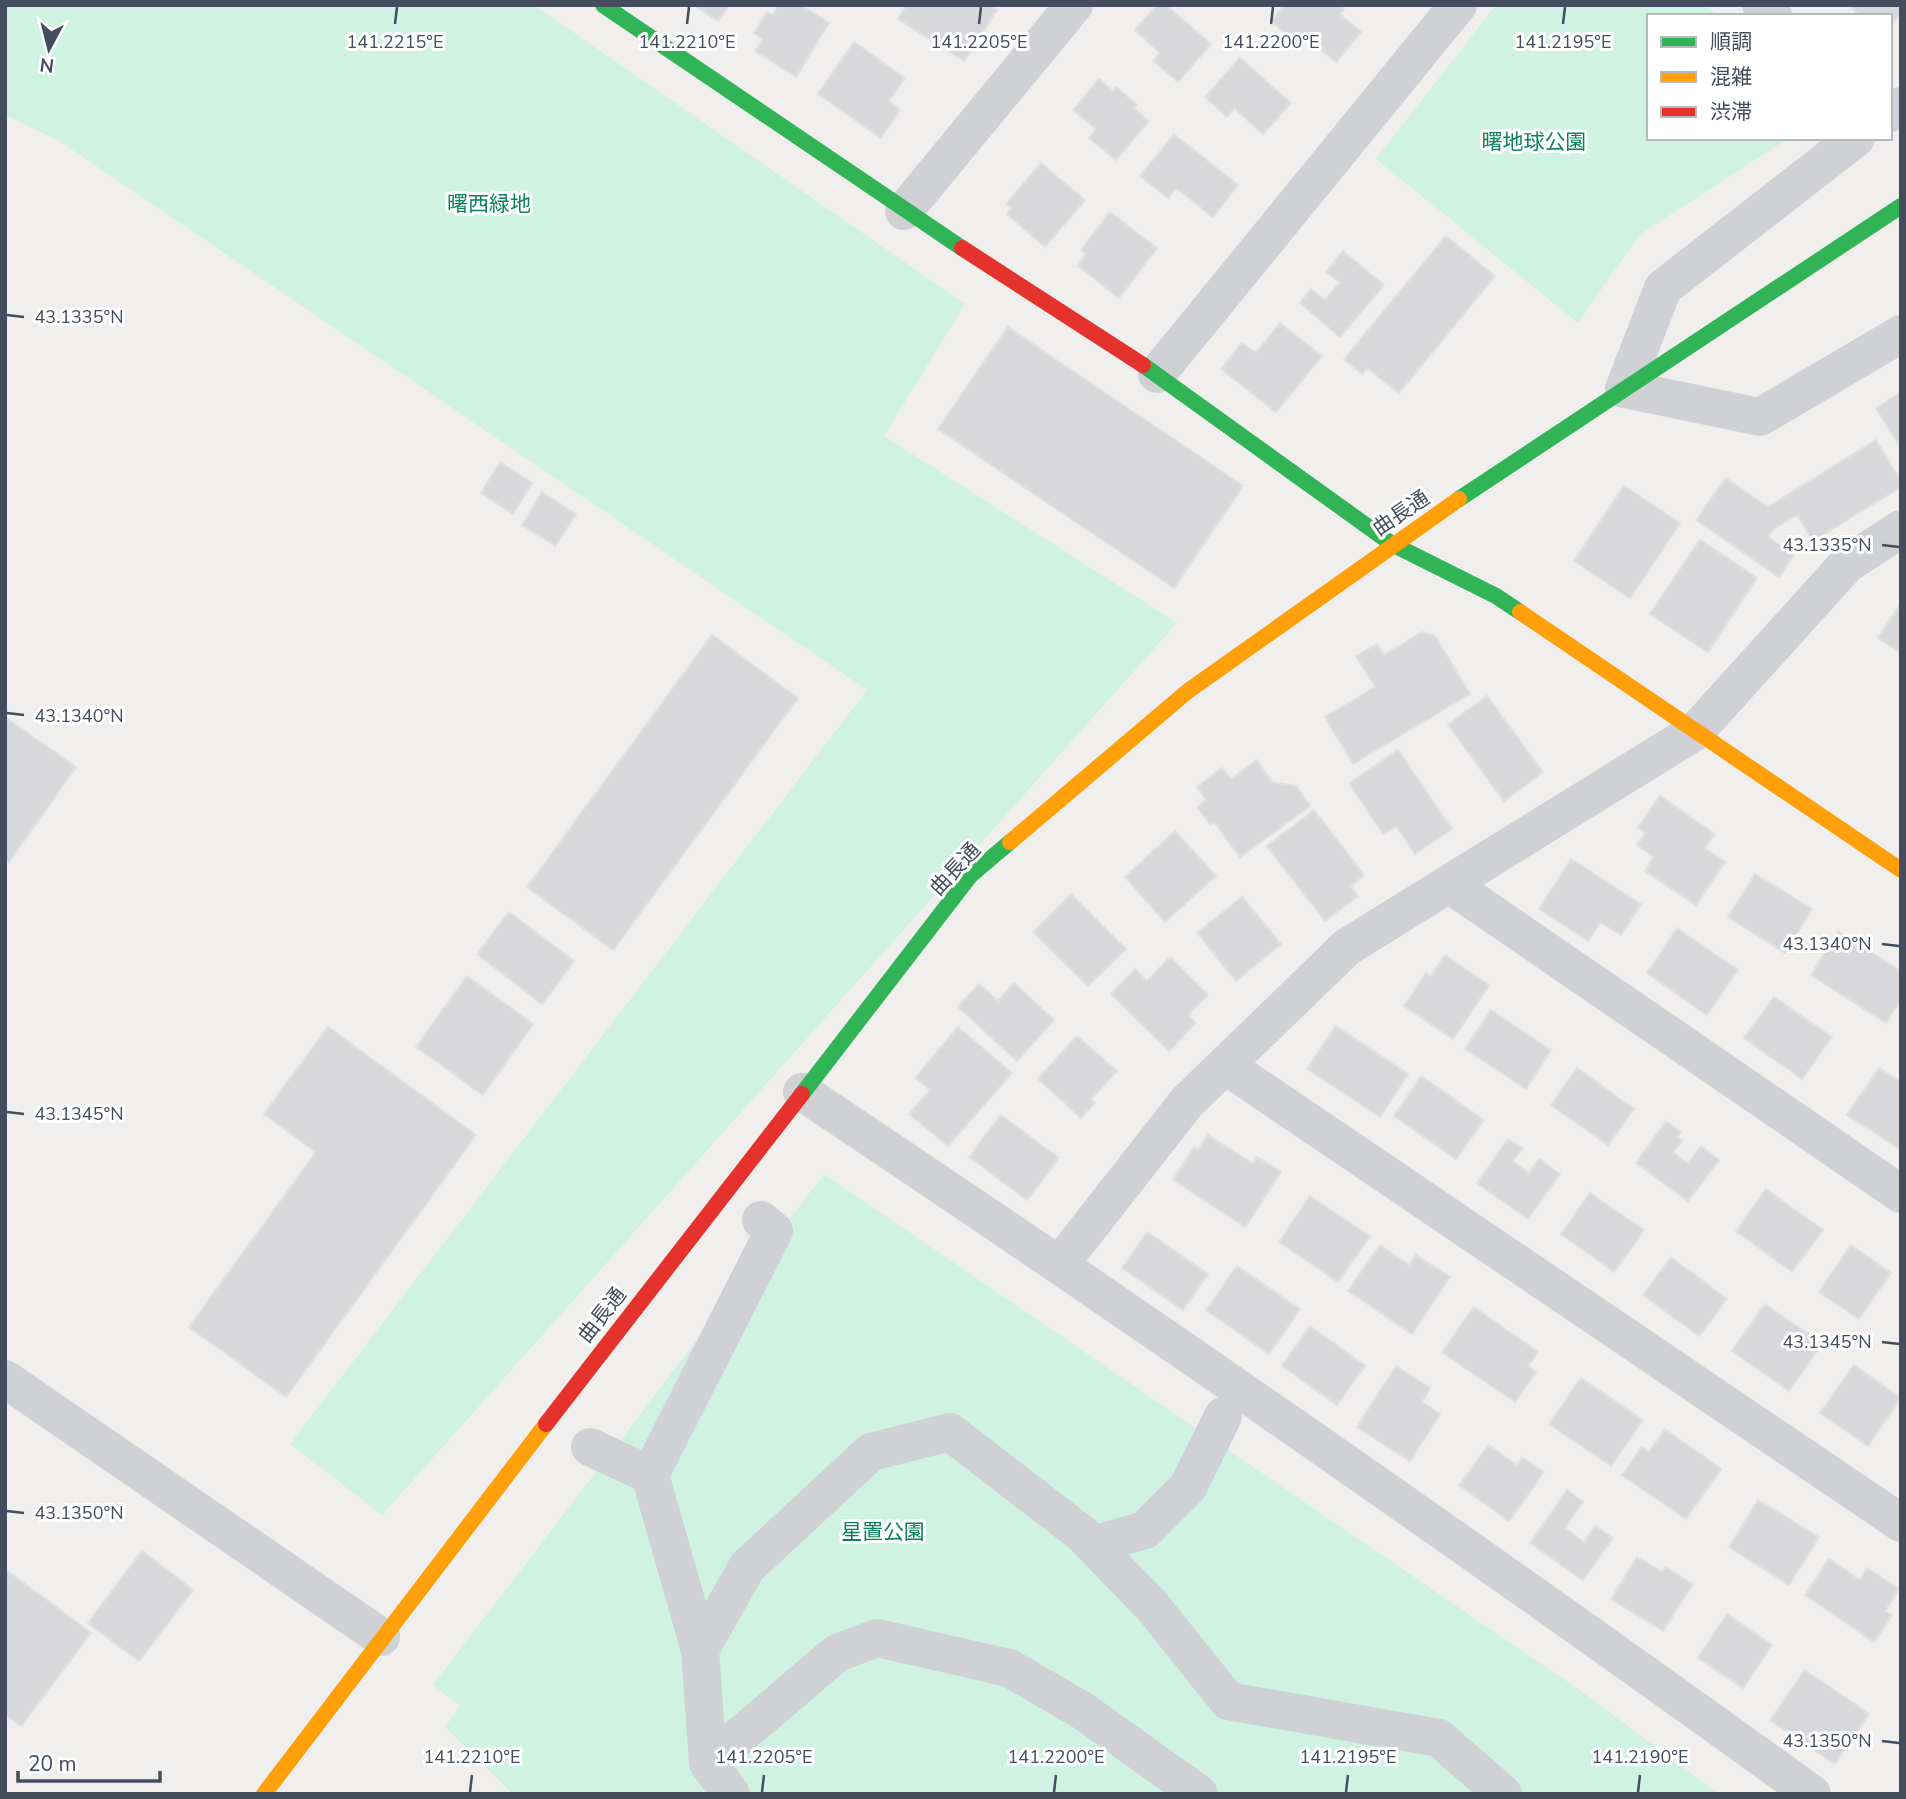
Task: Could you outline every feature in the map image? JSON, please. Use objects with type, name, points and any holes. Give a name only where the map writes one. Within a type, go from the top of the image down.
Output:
[{"type":"street","points":[[603,5],[904,211],[1157,374],[1324,498],[1392,544],[1496,596],[1901,870]]},
{"type":"street","points":[[904,211],[1074,5]]},
{"type":"street","points":[[1157,374],[1458,5]]},
{"type":"street","points":[[1853,140],[1663,288],[1624,389],[1760,417],[1901,334]]},
{"type":"street","name":"曲長通","points":[[264,1794],[381,1637],[971,876],[1188,691],[1392,544],[1901,206]]},
{"type":"street","points":[[1060,1264],[1187,1102],[1347,947],[1696,731],[1847,564],[1901,529]]},
{"type":"street","points":[[1449,884],[1901,1194]]},
{"type":"street","points":[[1226,1066],[1901,1523]]},
{"type":"street","points":[[802,1092],[1060,1264],[1639,1669],[1812,1794]]},
{"type":"street","points":[[732,1794],[708,1763],[700,1650],[650,1475],[774,1231],[761,1220]]},
{"type":"street","points":[[5,1379],[381,1637]]},
{"type":"street","points":[[1093,1545],[1145,1530],[1154,1522],[1188,1487],[1223,1416]]},
{"type":"street","points":[[700,1650],[747,1567],[871,1452],[950,1432],[1093,1545],[1153,1606],[1228,1701],[1439,1738],[1503,1794]]},
{"type":"street","points":[[590,1447],[650,1475]]},
{"type":"street","points":[[708,1763],[837,1653],[877,1638],[1009,1668],[1083,1711],[1199,1794]]},
{"type":"green space","name":"曙西緑地","points":[[5,5],[534,5],[965,304],[884,436],[1177,623],[382,1515],[290,1444],[867,690],[58,140],[5,115]]},
{"type":"green space","name":"曙地球公園","points":[[1496,5],[1706,5],[1716,14],[1647,14],[1647,140],[1786,140],[1639,235],[1578,323],[1376,159]]},
{"type":"green space","name":"星置公園","points":[[824,1174],[1581,1691],[1719,1794],[513,1794],[445,1727],[460,1706],[433,1685]]},
{"type":"building","points":[[694,5],[729,5],[718,21]]},
{"type":"building","points":[[779,5],[801,5],[829,23],[796,77],[755,51],[763,39],[754,33],[767,12],[772,15]]},
{"type":"building","points":[[907,5],[989,5],[997,10],[964,61],[898,19]]},
{"type":"building","points":[[1157,5],[1166,5],[1211,44],[1178,82],[1153,61],[1160,53],[1135,30]]},
{"type":"building","points":[[1284,5],[1339,5],[1344,9],[1340,14],[1361,32],[1336,62],[1304,36],[1298,44],[1271,21]]},
{"type":"building","points":[[1848,5],[1901,5],[1901,13],[1892,24],[1892,14],[1859,14]]},
{"type":"building","points":[[854,42],[905,78],[889,101],[900,110],[881,138],[818,94]]},
{"type":"building","points":[[1240,58],[1291,103],[1263,134],[1234,108],[1227,117],[1205,97]]},
{"type":"building","points":[[1099,79],[1113,91],[1116,87],[1137,105],[1134,108],[1149,121],[1116,160],[1089,138],[1096,129],[1073,110]]},
{"type":"building","points":[[1174,134],[1238,185],[1213,217],[1176,188],[1168,198],[1140,176]]},
{"type":"building","points":[[1041,163],[1085,200],[1045,247],[1007,214],[1012,208],[1006,204]]},
{"type":"building","points":[[1110,212],[1157,248],[1119,298],[1078,266],[1086,254],[1081,250]]},
{"type":"building","points":[[1446,236],[1495,276],[1399,393],[1367,368],[1362,374],[1344,359]]},
{"type":"building","points":[[1343,251],[1384,285],[1340,337],[1300,303],[1311,289],[1325,300],[1340,282],[1326,272]]},
{"type":"building","points":[[1280,323],[1322,356],[1276,412],[1221,369],[1242,343],[1256,353]]},
{"type":"building","points":[[1008,327],[1243,486],[1174,588],[938,429]]},
{"type":"building","points":[[1901,392],[1901,448],[1876,408]]},
{"type":"building","points":[[1876,440],[1901,481],[1901,487],[1813,541],[1797,515],[1774,529],[1768,537],[1794,555],[1779,577],[1696,520],[1726,478],[1768,507]]},
{"type":"building","points":[[500,462],[532,483],[513,514],[481,493]]},
{"type":"building","points":[[1624,486],[1680,523],[1630,598],[1574,561]]},
{"type":"building","points":[[542,492],[576,514],[555,546],[522,525]]},
{"type":"building","points":[[1700,540],[1757,578],[1708,652],[1650,614]]},
{"type":"building","points":[[1901,603],[1901,653],[1878,638]]},
{"type":"building","points":[[1422,632],[1435,636],[1470,694],[1353,764],[1325,717],[1375,687],[1356,656],[1377,644],[1384,655]]},
{"type":"building","points":[[712,635],[798,698],[613,950],[527,887]]},
{"type":"building","points":[[1487,696],[1543,772],[1504,801],[1448,725]]},
{"type":"building","points":[[5,717],[76,767],[9,862],[5,859]]},
{"type":"building","points":[[1398,750],[1452,829],[1415,854],[1396,826],[1383,834],[1349,783]]},
{"type":"building","points":[[1257,760],[1272,782],[1296,786],[1310,806],[1240,857],[1214,822],[1210,824],[1197,807],[1206,800],[1197,787],[1222,768],[1231,779]]},
{"type":"building","points":[[1660,796],[1715,834],[1705,848],[1725,862],[1696,905],[1645,871],[1654,857],[1637,845],[1645,833],[1638,827]]},
{"type":"building","points":[[1314,810],[1364,875],[1351,886],[1358,896],[1325,921],[1267,846]]},
{"type":"building","points":[[1175,831],[1216,876],[1165,922],[1125,877]]},
{"type":"building","points":[[1571,859],[1641,904],[1621,935],[1600,922],[1588,941],[1539,909]]},
{"type":"building","points":[[1755,874],[1812,909],[1785,953],[1728,917]]},
{"type":"building","points":[[1071,894],[1126,949],[1088,986],[1033,932]]},
{"type":"building","points":[[1242,897],[1281,944],[1236,981],[1197,933]]},
{"type":"building","points":[[509,912],[574,961],[542,1004],[477,954]]},
{"type":"building","points":[[1677,928],[1738,970],[1707,1015],[1647,973]]},
{"type":"building","points":[[1838,931],[1901,971],[1901,1000],[1886,1023],[1811,975]]},
{"type":"building","points":[[1445,955],[1489,985],[1453,1039],[1404,1006],[1426,973],[1431,976]]},
{"type":"building","points":[[1170,957],[1208,995],[1188,1015],[1196,1023],[1169,1051],[1111,994],[1135,969],[1147,981]]},
{"type":"building","points":[[467,976],[533,1024],[483,1095],[416,1047]]},
{"type":"building","points":[[1014,983],[1054,1020],[1017,1061],[958,1007],[979,984],[998,1001]]},
{"type":"building","points":[[1774,997],[1832,1037],[1802,1079],[1744,1038]]},
{"type":"building","points":[[1491,1010],[1551,1050],[1526,1089],[1465,1049]]},
{"type":"building","points":[[1336,1026],[1408,1074],[1380,1117],[1307,1069]]},
{"type":"building","points":[[328,1027],[476,1135],[286,1397],[189,1327],[316,1152],[264,1114]]},
{"type":"building","points":[[958,1027],[1012,1073],[948,1146],[909,1114],[930,1090],[915,1078]]},
{"type":"building","points":[[1077,1036],[1117,1071],[1091,1099],[1095,1103],[1081,1118],[1038,1079]]},
{"type":"building","points":[[1577,1068],[1634,1109],[1608,1145],[1551,1105]]},
{"type":"building","points":[[1879,1068],[1901,1082],[1901,1150],[1847,1115]]},
{"type":"building","points":[[1421,1076],[1484,1120],[1456,1159],[1394,1116]]},
{"type":"building","points":[[1001,1115],[1059,1158],[1027,1200],[969,1157]]},
{"type":"building","points":[[1666,1121],[1681,1132],[1677,1137],[1682,1141],[1673,1152],[1688,1164],[1701,1146],[1719,1160],[1688,1201],[1636,1163]]},
{"type":"building","points":[[1208,1135],[1253,1164],[1257,1157],[1281,1172],[1245,1227],[1173,1180],[1194,1147],[1198,1150]]},
{"type":"building","points":[[1508,1139],[1523,1148],[1513,1161],[1529,1173],[1539,1159],[1560,1174],[1528,1219],[1477,1183]]},
{"type":"building","points":[[1766,1189],[1823,1230],[1792,1272],[1736,1231]]},
{"type":"building","points":[[1590,1193],[1644,1230],[1614,1272],[1561,1234]]},
{"type":"building","points":[[1310,1196],[1370,1236],[1338,1282],[1279,1242]]},
{"type":"building","points":[[1147,1232],[1208,1274],[1183,1310],[1122,1268]]},
{"type":"building","points":[[1380,1245],[1409,1265],[1416,1255],[1450,1277],[1412,1334],[1348,1291]]},
{"type":"building","points":[[1851,1245],[1891,1273],[1859,1319],[1819,1292]]},
{"type":"building","points":[[1671,1257],[1727,1299],[1699,1336],[1643,1295]]},
{"type":"building","points":[[1237,1266],[1300,1309],[1269,1354],[1206,1310]]},
{"type":"building","points":[[1765,1304],[1822,1344],[1789,1391],[1732,1351]]},
{"type":"building","points":[[1474,1307],[1538,1352],[1528,1366],[1536,1372],[1515,1402],[1442,1352]]},
{"type":"building","points":[[1310,1326],[1365,1366],[1337,1405],[1282,1366]]},
{"type":"building","points":[[1854,1365],[1901,1398],[1868,1446],[1820,1413]]},
{"type":"building","points":[[1396,1366],[1430,1388],[1422,1402],[1440,1414],[1410,1461],[1357,1427]]},
{"type":"building","points":[[1581,1378],[1643,1420],[1611,1466],[1549,1424]]},
{"type":"building","points":[[1665,1429],[1721,1469],[1686,1519],[1622,1475],[1642,1447],[1649,1452]]},
{"type":"building","points":[[1489,1445],[1517,1465],[1522,1457],[1544,1472],[1509,1521],[1459,1485]]},
{"type":"building","points":[[1567,1490],[1583,1502],[1565,1528],[1584,1542],[1595,1526],[1613,1538],[1583,1580],[1530,1543]]},
{"type":"building","points":[[1758,1500],[1819,1537],[1789,1585],[1729,1547]]},
{"type":"building","points":[[142,1551],[193,1590],[139,1661],[88,1623]]},
{"type":"building","points":[[1637,1557],[1662,1572],[1665,1567],[1693,1584],[1663,1631],[1611,1599]]},
{"type":"building","points":[[1829,1559],[1860,1580],[1867,1568],[1899,1589],[1885,1611],[1892,1615],[1874,1642],[1805,1595]]},
{"type":"building","points":[[5,1569],[91,1633],[21,1726],[5,1714]]},
{"type":"building","points":[[1727,1614],[1772,1645],[1743,1688],[1698,1658]]},
{"type":"building","points":[[1805,1670],[1869,1714],[1835,1764],[1770,1720]]},
{"type":"traffic: fast","points":[[603,5],[962,248]]},
{"type":"traffic: fast","points":[[1459,499],[1901,206]]},
{"type":"traffic: fast","points":[[1143,365],[1392,544],[1496,596],[1520,612]]},
{"type":"traffic: fast","points":[[802,1094],[970,876],[1010,842]]},
{"type":"traffic: slow","points":[[1010,842],[1188,691],[1459,499]]},
{"type":"traffic: slow","points":[[1520,612],[1901,870]]},
{"type":"traffic: slow","points":[[264,1794],[546,1424]]},
{"type":"traffic: jam","points":[[962,248],[1143,365]]},
{"type":"traffic: jam","points":[[546,1424],[802,1094]]}]
